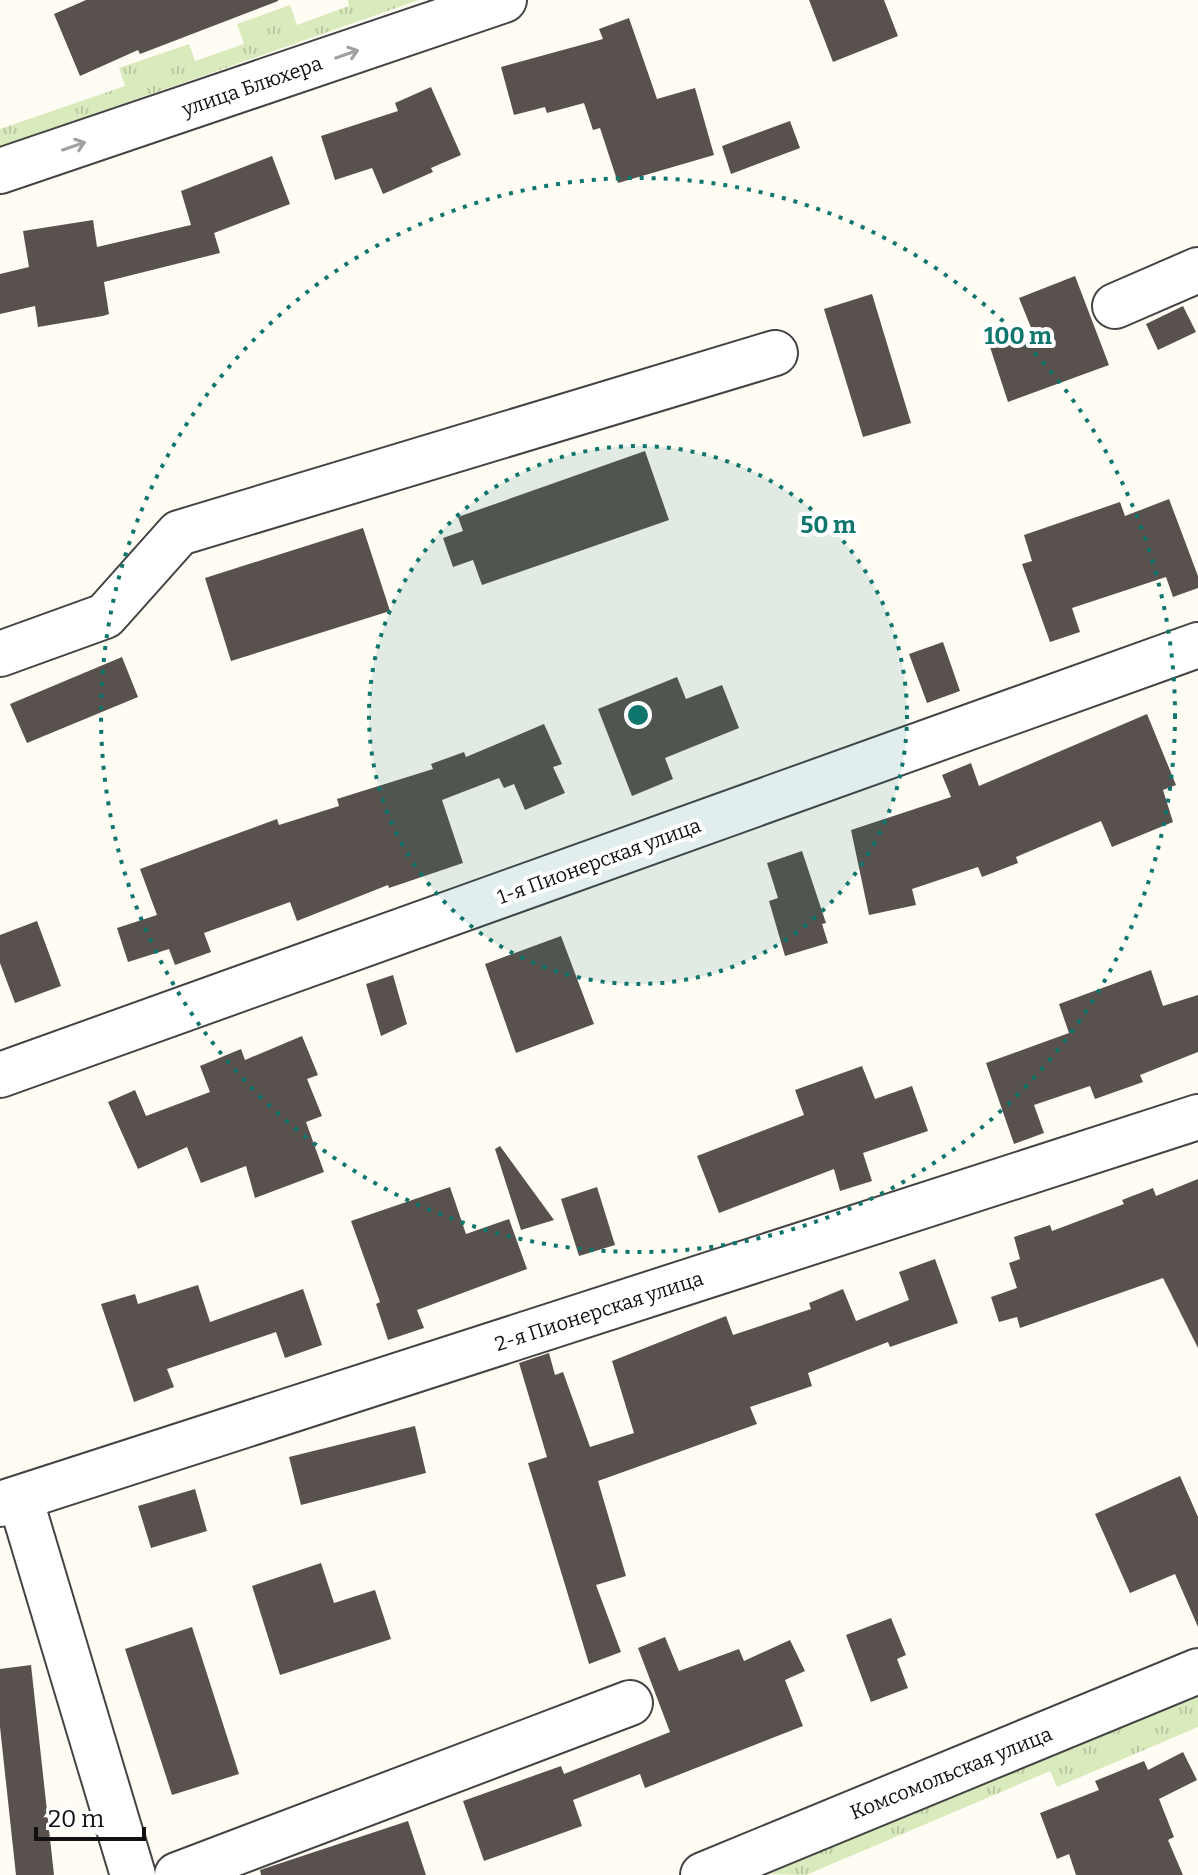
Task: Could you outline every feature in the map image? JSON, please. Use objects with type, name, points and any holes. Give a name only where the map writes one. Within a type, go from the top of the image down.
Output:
[{"type":"street","name":"улица Блюхера","points":[[0,171],[504,0]]},
{"type":"street","points":[[1115,306],[1198,270]]},
{"type":"street","points":[[0,654],[105,616],[179,533],[775,353]]},
{"type":"street","name":"1-я Пионерская улица","points":[[0,1075],[1198,645]]},
{"type":"street","name":"2-я Пионерская улица","points":[[10,1501],[1198,1117]]},
{"type":"street","points":[[10,1501],[133,1875]]},
{"type":"street","name":"Комсомольская улица","points":[[703,1875],[1198,1671]]},
{"type":"street","points":[[177,1875],[630,1703]]},
{"type":"green space","points":[[348,0],[419,0],[0,147],[0,129],[125,86],[119,68],[189,44],[195,61],[244,44],[237,24],[290,5],[297,25],[349,6]]},
{"type":"green space","points":[[1198,1688],[1198,1727],[1057,1787],[1050,1771],[806,1875],[761,1874]]},
{"type":"building","points":[[86,0],[278,1],[140,54],[138,50],[80,76],[54,14]]},
{"type":"building","points":[[809,0],[884,0],[898,36],[833,62]]},
{"type":"building","points":[[629,18],[657,99],[695,88],[714,155],[618,183],[600,128],[593,130],[584,103],[547,113],[545,107],[514,115],[501,67],[603,39],[599,29]]},
{"type":"building","points":[[431,87],[461,155],[431,168],[433,172],[383,194],[372,168],[335,180],[321,136],[398,111],[395,103]]},
{"type":"building","points":[[790,121],[800,148],[731,174],[722,146]]},
{"type":"building","points":[[272,156],[290,204],[214,233],[220,253],[104,282],[109,314],[103,316],[38,327],[35,306],[0,314],[0,274],[29,267],[23,231],[93,220],[97,247],[191,225],[181,191]]},
{"type":"building","points":[[1075,276],[1109,365],[1008,402],[989,344],[1032,330],[1019,298]]},
{"type":"building","points":[[872,294],[911,423],[863,437],[824,309]]},
{"type":"building","points":[[1183,306],[1196,332],[1158,350],[1146,324]]},
{"type":"building","points":[[645,451],[669,520],[482,585],[473,560],[453,567],[443,538],[463,531],[458,517]]},
{"type":"building","points":[[1169,499],[1198,576],[1198,588],[1173,597],[1166,577],[1072,608],[1080,632],[1050,642],[1022,564],[1032,561],[1024,535],[1120,502],[1125,516]]},
{"type":"building","points":[[363,528],[390,611],[231,661],[205,578]]},
{"type":"building","points":[[943,642],[960,691],[927,703],[909,654]]},
{"type":"building","points":[[122,657],[138,697],[27,743],[10,704]]},
{"type":"building","points":[[677,677],[686,699],[722,685],[739,728],[665,758],[673,779],[632,796],[598,709]]},
{"type":"building","points":[[1147,714],[1176,785],[1163,790],[1173,822],[1112,847],[1101,821],[1016,857],[1018,863],[982,877],[978,867],[912,889],[916,905],[869,915],[851,830],[951,797],[942,775],[971,763],[979,786]]},
{"type":"building","points":[[544,724],[562,764],[553,767],[565,793],[525,810],[514,784],[504,788],[499,778],[442,800],[463,863],[389,888],[388,885],[297,921],[290,902],[204,933],[211,952],[175,965],[169,949],[128,962],[117,928],[157,915],[140,869],[277,819],[279,825],[339,806],[337,799],[433,769],[431,764],[464,752],[466,757]]},
{"type":"building","points":[[802,851],[826,923],[822,924],[828,943],[785,956],[769,901],[778,898],[767,863]]},
{"type":"building","points":[[37,921],[61,986],[15,1003],[0,963],[0,935]]},
{"type":"building","points":[[561,936],[594,1024],[516,1053],[485,964]]},
{"type":"building","points":[[1151,970],[1163,1006],[1198,995],[1198,1052],[1140,1075],[1143,1082],[1095,1099],[1090,1086],[1034,1105],[1044,1133],[1014,1144],[986,1063],[1069,1033],[1059,1004]]},
{"type":"building","points":[[393,975],[407,1024],[381,1036],[366,984]]},
{"type":"building","points":[[302,1036],[318,1075],[307,1079],[322,1116],[306,1122],[324,1172],[255,1198],[246,1166],[201,1183],[187,1147],[138,1169],[108,1102],[135,1090],[146,1116],[210,1092],[200,1066],[241,1049],[245,1060]]},
{"type":"building","points":[[862,1066],[875,1099],[912,1086],[928,1131],[863,1153],[872,1181],[840,1191],[834,1169],[719,1213],[697,1156],[804,1115],[795,1090]]},
{"type":"building","points":[[500,1146],[554,1220],[521,1230],[495,1149]]},
{"type":"building","points":[[1198,1179],[1198,1348],[1163,1278],[1020,1328],[1017,1317],[999,1322],[991,1297],[1017,1288],[1009,1263],[1020,1259],[1014,1237],[1050,1225],[1052,1231],[1124,1204],[1122,1200],[1153,1188],[1156,1196]]},
{"type":"building","points":[[450,1187],[466,1234],[509,1219],[527,1269],[417,1310],[424,1328],[388,1340],[376,1304],[380,1302],[351,1221]]},
{"type":"building","points":[[597,1187],[615,1245],[579,1256],[561,1199]]},
{"type":"building","points":[[935,1259],[958,1323],[890,1347],[888,1342],[808,1373],[812,1386],[750,1407],[757,1424],[598,1481],[626,1576],[596,1585],[621,1652],[589,1664],[528,1463],[547,1457],[519,1363],[549,1353],[555,1375],[563,1372],[590,1447],[634,1433],[612,1361],[726,1316],[733,1335],[811,1309],[809,1303],[843,1289],[856,1321],[909,1300],[899,1272]]},
{"type":"building","points":[[198,1285],[210,1322],[303,1289],[322,1345],[285,1358],[276,1332],[167,1369],[174,1387],[134,1402],[101,1304],[135,1294],[138,1304]]},
{"type":"building","points":[[415,1426],[426,1473],[301,1505],[289,1457]]},
{"type":"building","points":[[1180,1476],[1198,1517],[1198,1627],[1175,1574],[1130,1593],[1095,1514]]},
{"type":"building","points":[[195,1489],[207,1531],[151,1548],[138,1506]]},
{"type":"building","points":[[321,1563],[334,1603],[375,1590],[391,1639],[280,1675],[252,1586]]},
{"type":"building","points":[[891,1618],[906,1655],[897,1659],[908,1688],[871,1702],[846,1635]]},
{"type":"building","points":[[192,1627],[239,1774],[172,1795],[125,1649]]},
{"type":"building","points":[[665,1637],[679,1671],[739,1649],[744,1661],[790,1640],[805,1671],[785,1680],[803,1726],[645,1788],[640,1774],[573,1800],[582,1826],[484,1861],[463,1801],[561,1766],[564,1774],[670,1732],[638,1648]]},
{"type":"building","points":[[31,1665],[54,1875],[16,1875],[0,1727],[0,1669]]},
{"type":"building","points":[[1183,1752],[1197,1780],[1159,1799],[1174,1837],[1168,1840],[1183,1875],[1076,1875],[1069,1854],[1057,1859],[1040,1813],[1099,1790],[1095,1781],[1144,1761],[1148,1770]]},
{"type":"building","points":[[408,1821],[426,1875],[261,1875],[260,1870]]}]
